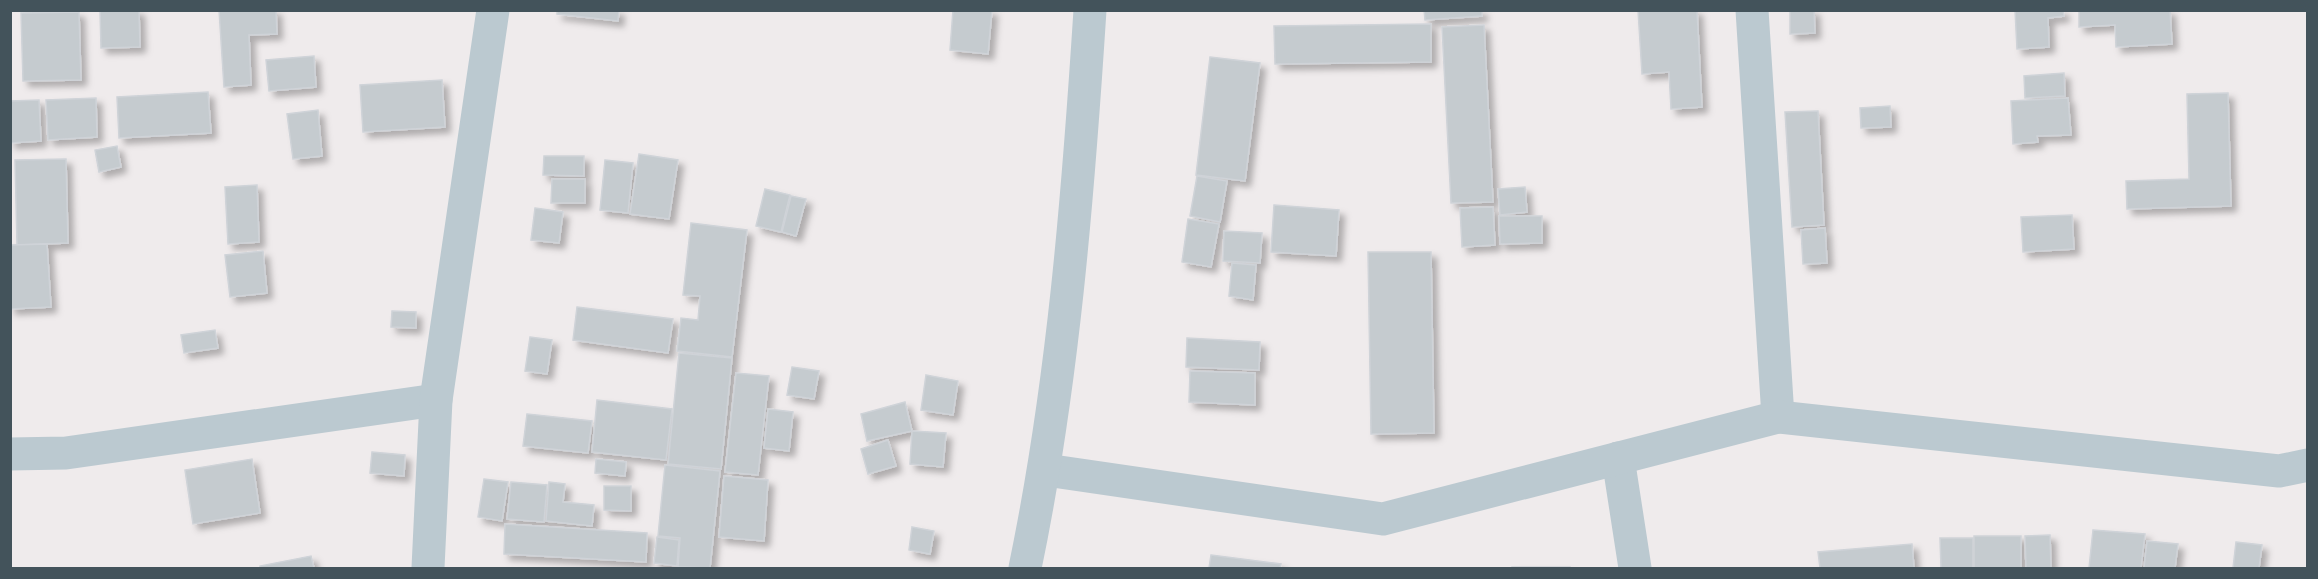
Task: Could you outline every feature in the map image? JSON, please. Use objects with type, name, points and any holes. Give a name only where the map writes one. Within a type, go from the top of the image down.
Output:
[{"type":"street","points":[[428,568],[436,400],[493,10]]},
{"type":"street","points":[[1026,568],[1046,470],[1080,159],[1090,10]]},
{"type":"street","points":[[1752,10],[1778,417]]},
{"type":"street","points":[[10,454],[66,453],[436,400]]},
{"type":"street","points":[[1046,470],[1383,519],[1778,417],[2279,471],[2307,465]]},
{"type":"street","points":[[1618,458],[1635,568]]},
{"type":"building","points":[[100,10],[139,10],[140,47],[101,48]]},
{"type":"building","points":[[219,10],[276,10],[277,34],[249,35],[251,85],[224,87]]},
{"type":"building","points":[[557,10],[619,10],[618,21],[557,14]]},
{"type":"building","points":[[953,10],[992,10],[988,54],[950,50]]},
{"type":"building","points":[[1424,10],[1482,10],[1482,16],[1425,20]]},
{"type":"building","points":[[1638,10],[1697,10],[1702,107],[1671,109],[1669,72],[1642,74]]},
{"type":"building","points":[[1790,10],[1814,10],[1815,33],[1790,34]]},
{"type":"building","points":[[2015,10],[2063,10],[2064,16],[2048,18],[2049,47],[2017,49]]},
{"type":"building","points":[[2079,10],[2170,10],[2172,44],[2116,47],[2115,25],[2079,27]]},
{"type":"building","points":[[79,12],[81,80],[23,81],[21,13]]},
{"type":"building","points":[[1431,24],[1431,62],[1275,64],[1274,26]]},
{"type":"building","points":[[1484,25],[1493,202],[1451,203],[1442,27]]},
{"type":"building","points":[[314,56],[316,87],[269,91],[266,60]]},
{"type":"building","points":[[1210,57],[1260,63],[1245,181],[1196,175]]},
{"type":"building","points":[[2064,73],[2065,96],[2025,98],[2024,76]]},
{"type":"building","points":[[442,80],[445,127],[363,132],[360,85]]},
{"type":"building","points":[[208,92],[211,133],[119,138],[117,97]]},
{"type":"building","points":[[2228,93],[2231,206],[2127,209],[2126,181],[2189,179],[2187,94]]},
{"type":"building","points":[[96,98],[97,137],[48,140],[46,100]]},
{"type":"building","points":[[2068,98],[2071,135],[2037,136],[2038,142],[2013,144],[2011,101]]},
{"type":"building","points":[[39,100],[41,141],[10,143],[10,101]]},
{"type":"building","points":[[1890,106],[1891,127],[1861,128],[1860,108]]},
{"type":"building","points":[[318,110],[322,156],[293,159],[287,114]]},
{"type":"building","points":[[1818,111],[1824,225],[1792,227],[1785,112]]},
{"type":"building","points":[[117,146],[121,167],[99,172],[95,150]]},
{"type":"building","points":[[639,154],[678,160],[669,219],[630,214]]},
{"type":"building","points":[[544,156],[584,156],[584,176],[543,175]]},
{"type":"building","points":[[66,159],[68,243],[17,245],[15,160]]},
{"type":"building","points":[[605,160],[633,163],[628,213],[600,210]]},
{"type":"building","points":[[1197,176],[1227,181],[1220,222],[1190,216]]},
{"type":"building","points":[[552,179],[585,179],[585,203],[551,203]]},
{"type":"building","points":[[257,185],[259,242],[228,244],[225,187]]},
{"type":"building","points":[[1525,187],[1527,212],[1500,215],[1498,189]]},
{"type":"building","points":[[765,189],[790,195],[781,232],[756,226]]},
{"type":"building","points":[[791,196],[806,199],[796,236],[782,232]]},
{"type":"building","points":[[1274,205],[1339,210],[1336,256],[1271,252]]},
{"type":"building","points":[[1493,207],[1495,245],[1462,247],[1460,208]]},
{"type":"building","points":[[535,208],[563,212],[559,243],[531,240]]},
{"type":"building","points":[[2072,215],[2074,249],[2023,252],[2021,217]]},
{"type":"building","points":[[1499,216],[1542,216],[1542,243],[1500,244]]},
{"type":"building","points":[[1188,219],[1219,224],[1211,267],[1182,262]]},
{"type":"building","points":[[691,223],[747,230],[732,357],[677,351],[681,318],[698,320],[700,296],[683,295]]},
{"type":"building","points":[[1825,228],[1827,263],[1803,264],[1801,230]]},
{"type":"building","points":[[1224,231],[1262,233],[1260,263],[1223,261]]},
{"type":"building","points":[[47,244],[51,307],[10,309],[10,245]]},
{"type":"building","points":[[263,251],[267,293],[230,297],[225,255]]},
{"type":"building","points":[[1368,252],[1431,252],[1434,433],[1371,434]]},
{"type":"building","points":[[1232,263],[1256,265],[1253,300],[1229,296]]},
{"type":"building","points":[[577,307],[673,319],[668,353],[573,340]]},
{"type":"building","points":[[392,311],[416,312],[416,328],[391,327]]},
{"type":"building","points":[[215,330],[218,348],[184,353],[181,335]]},
{"type":"building","points":[[530,337],[552,340],[547,374],[525,371]]},
{"type":"building","points":[[1187,338],[1260,342],[1259,370],[1186,367]]},
{"type":"building","points":[[679,353],[732,358],[721,469],[668,464]]},
{"type":"building","points":[[792,367],[819,371],[814,399],[787,395]]},
{"type":"building","points":[[1190,371],[1255,373],[1255,405],[1189,402]]},
{"type":"building","points":[[736,373],[769,376],[758,475],[725,472]]},
{"type":"building","points":[[926,375],[958,381],[953,415],[921,410]]},
{"type":"building","points":[[597,400],[672,409],[666,460],[592,452]]},
{"type":"building","points":[[905,402],[912,431],[867,441],[861,414]]},
{"type":"building","points":[[768,409],[793,412],[789,451],[764,448]]},
{"type":"building","points":[[527,414],[592,421],[588,453],[523,446]]},
{"type":"building","points":[[912,431],[946,433],[943,467],[910,464]]},
{"type":"building","points":[[888,440],[896,466],[868,474],[861,449]]},
{"type":"building","points":[[372,452],[405,455],[404,476],[370,473]]},
{"type":"building","points":[[252,459],[260,513],[193,524],[185,470]]},
{"type":"building","points":[[596,459],[626,462],[625,476],[595,473]]},
{"type":"building","points":[[665,465],[720,471],[710,568],[678,567],[680,538],[658,536]]},
{"type":"building","points":[[724,476],[768,480],[764,541],[719,537]]},
{"type":"building","points":[[484,479],[508,482],[502,521],[478,517]]},
{"type":"building","points":[[511,482],[547,485],[544,522],[507,519]]},
{"type":"building","points":[[549,482],[565,484],[563,502],[594,505],[592,526],[546,521]]},
{"type":"building","points":[[604,486],[631,486],[631,511],[604,510]]},
{"type":"building","points":[[505,524],[647,533],[646,562],[504,554]]},
{"type":"building","points":[[912,527],[934,531],[930,554],[909,550]]},
{"type":"building","points":[[2093,530],[2145,534],[2141,568],[2089,568]]},
{"type":"building","points":[[2050,535],[2051,568],[2026,568],[2025,536]]},
{"type":"building","points":[[1974,536],[2021,536],[2021,568],[1974,568]]},
{"type":"building","points":[[657,537],[679,540],[677,566],[654,563]]},
{"type":"building","points":[[1940,538],[1973,538],[1973,568],[1941,568]]},
{"type":"building","points":[[2147,541],[2178,544],[2175,568],[2144,568]]},
{"type":"building","points":[[2236,542],[2262,545],[2259,568],[2233,568]]},
{"type":"building","points":[[1912,544],[1914,568],[1820,568],[1818,552]]},
{"type":"building","points":[[1211,555],[1281,564],[1280,568],[1209,568]]},
{"type":"building","points":[[311,556],[314,568],[260,568],[260,566]]},
{"type":"building","points":[[1570,567],[1570,568],[1512,568]]}]
